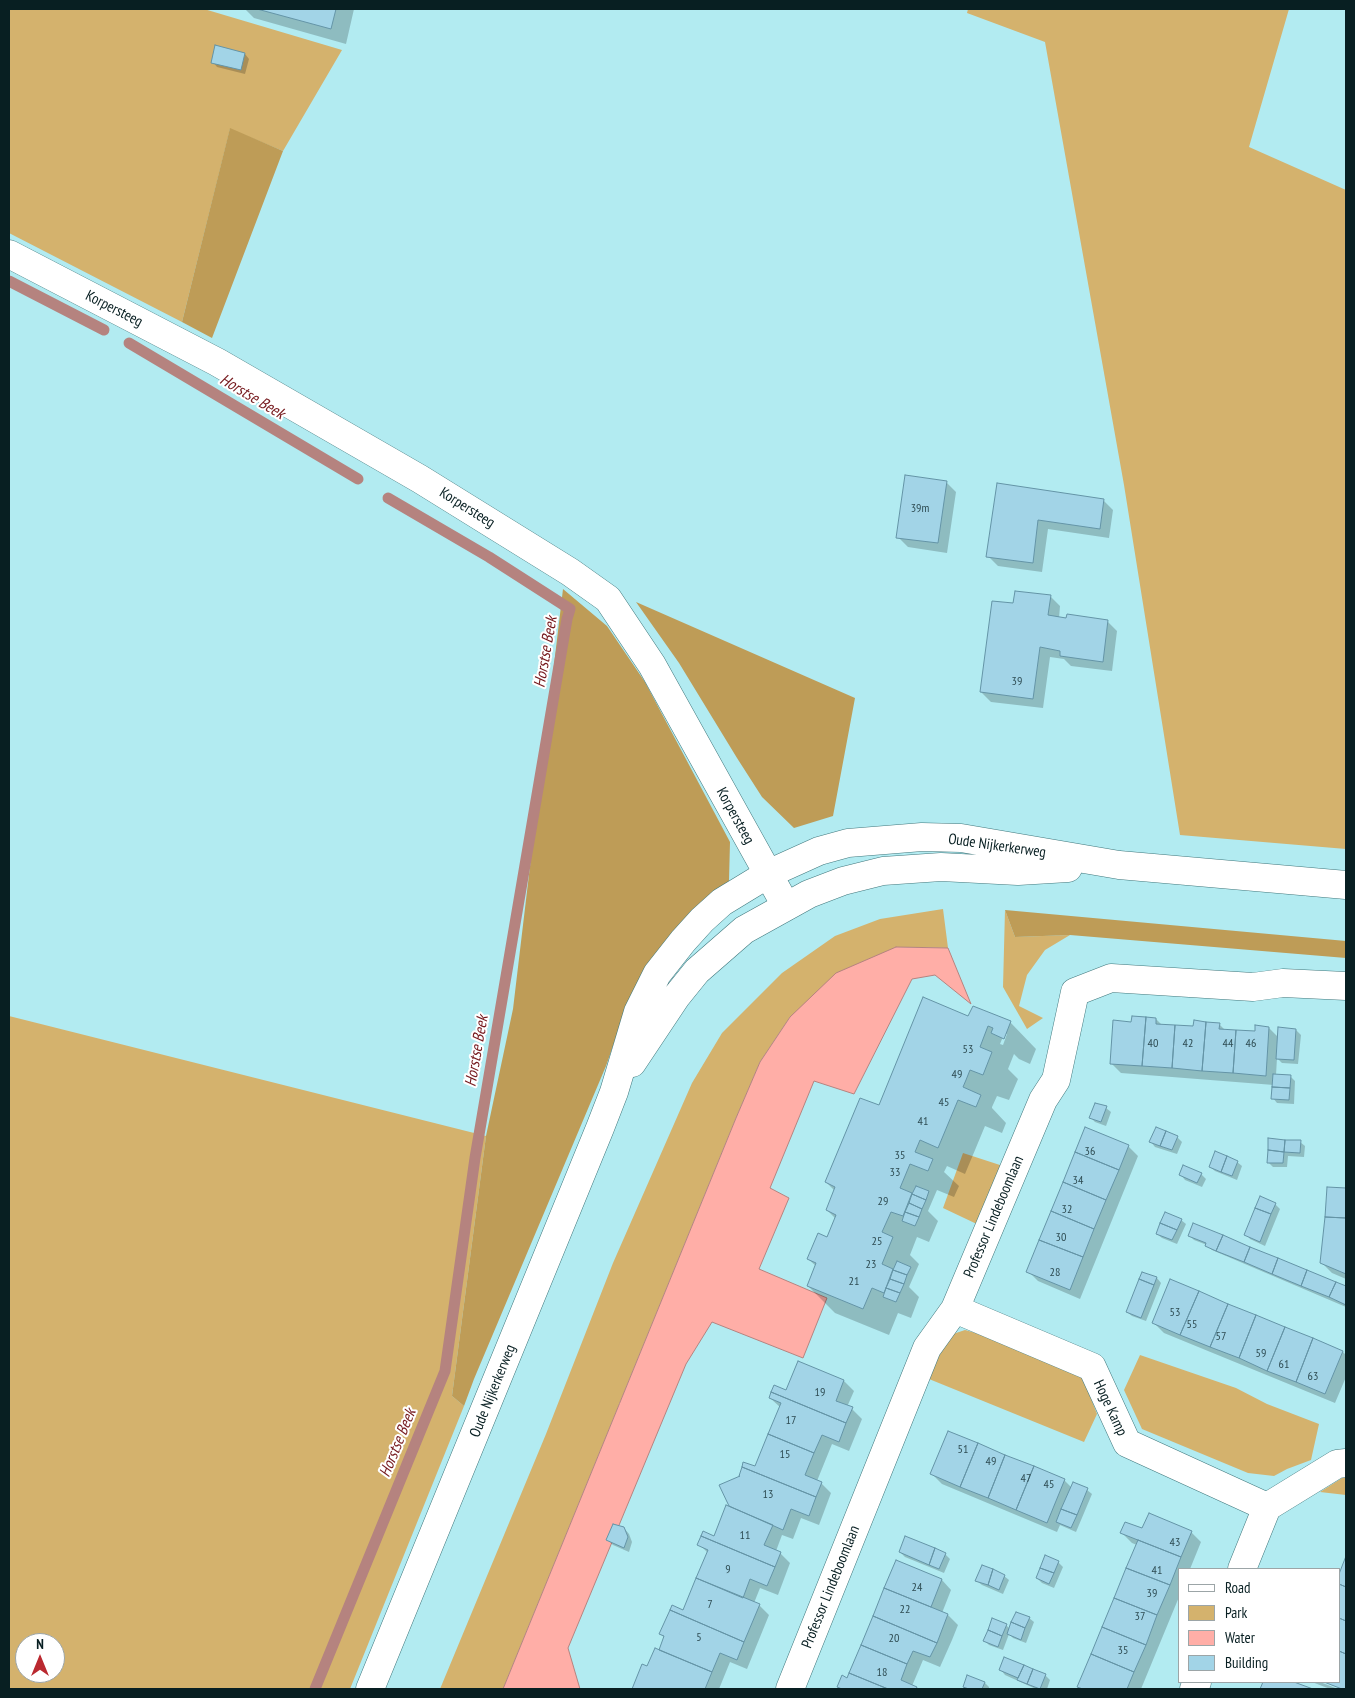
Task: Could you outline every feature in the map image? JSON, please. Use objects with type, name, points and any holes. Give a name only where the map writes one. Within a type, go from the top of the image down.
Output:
[{"type":"street","name":"Korpersteeg","points":[[9,254],[226,366],[420,479],[570,572],[608,599],[652,665],[786,906]]},
{"type":"street","name":"Oude Nijkerkerweg","points":[[370,1689],[614,1092],[638,1012],[657,974],[683,941],[722,902],[768,874],[820,851],[848,843],[922,837],[961,838],[1118,865],[1346,885]]},
{"type":"street","name":"Oude Nijkerkerweg","points":[[614,1092],[676,997],[698,971],[744,930],[809,894],[843,881],[883,871],[941,867],[1018,870],[1118,865]]},
{"type":"street","name":"Professor Lindeboomlaan","points":[[790,1689],[927,1348],[955,1309],[1044,1100],[1056,1080],[1075,992],[1111,978],[1253,987],[1283,983],[1346,986]]},
{"type":"street","name":"Hoge Kamp","points":[[955,1309],[1092,1367],[1127,1443],[1268,1507]]},
{"type":"street","points":[[1242,1568],[1268,1507],[1338,1464],[1346,1462]]},
{"type":"green space","points":[[9,9],[204,9],[342,50],[283,151],[230,129],[182,322],[9,233]]},
{"type":"green space","points":[[968,9],[1289,9],[1249,147],[1346,190],[1346,849],[1180,835],[1124,485],[1045,42],[967,13]]},
{"type":"green space","points":[[943,909],[948,948],[896,947],[790,1017],[760,1062],[503,1689],[440,1689],[546,1434],[613,1263],[692,1083],[722,1033],[782,973],[835,936],[880,919]]},
{"type":"green space","points":[[1005,910],[1015,937],[1070,935],[1045,950],[1027,975],[1019,1006],[1043,1018],[1027,1029],[1003,987]]},
{"type":"green space","points":[[9,1016],[486,1136],[452,1396],[464,1406],[350,1689],[9,1689]]},
{"type":"green space","points":[[963,1153],[1003,1166],[981,1226],[943,1208]]},
{"type":"green space","points":[[965,1330],[990,1337],[1082,1375],[1097,1414],[1084,1442],[929,1379],[939,1348],[947,1336]]},
{"type":"green space","points":[[1140,1355],[1236,1388],[1267,1404],[1319,1424],[1311,1460],[1274,1476],[1248,1473],[1142,1429],[1124,1390]]},
{"type":"green space","points":[[1346,1477],[1346,1495],[1320,1492],[1342,1478]]},
{"type":"shaded area","points":[[230,128],[283,151],[212,338],[182,322]]},
{"type":"shaded area","points":[[563,589],[607,626],[645,682],[730,842],[729,881],[627,1006],[606,1066],[464,1406],[452,1396],[486,1136],[513,1009]]},
{"type":"shaded area","points":[[636,602],[855,698],[833,816],[794,828],[762,797],[679,663]]},
{"type":"shaded area","points":[[1005,910],[1346,941],[1346,958],[1070,935],[1015,937]]},
{"type":"water","points":[[896,947],[948,948],[971,1004],[935,975],[912,979],[854,1094],[814,1081],[770,1188],[789,1198],[759,1269],[827,1298],[803,1358],[712,1322],[686,1364],[568,1648],[580,1689],[503,1689],[760,1062],[790,1017],[836,973]]},
{"type":"building","points":[[257,9],[336,9],[331,29]]},
{"type":"building","points":[[215,45],[245,53],[241,70],[211,63]]},
{"type":"building","points":[[905,475],[947,481],[938,543],[896,538]]},
{"type":"building","points":[[997,483],[1104,499],[1100,529],[1038,520],[1033,563],[986,557]]},
{"type":"building","points":[[1015,591],[1051,595],[1048,615],[1066,618],[1067,614],[1108,620],[1103,662],[1060,656],[1060,651],[1040,647],[1033,699],[980,692],[992,601],[1013,603]]},
{"type":"building","points":[[923,997],[968,1016],[973,1006],[1011,1021],[1004,1039],[991,1033],[993,1028],[988,1026],[980,1047],[992,1052],[983,1075],[970,1070],[963,1087],[981,1095],[976,1107],[958,1100],[938,1148],[920,1140],[915,1152],[933,1159],[928,1171],[910,1164],[900,1188],[912,1193],[903,1216],[891,1212],[882,1232],[893,1237],[882,1264],[893,1269],[884,1293],[872,1288],[863,1309],[807,1286],[816,1263],[807,1259],[818,1233],[827,1237],[836,1215],[826,1210],[835,1187],[825,1182],[860,1098],[879,1105]]},
{"type":"building","points":[[1132,1016],[1146,1017],[1142,1066],[1110,1064],[1113,1020],[1131,1022]]},
{"type":"building","points":[[1146,1017],[1156,1018],[1156,1024],[1175,1025],[1172,1068],[1142,1066]]},
{"type":"building","points":[[1194,1020],[1206,1022],[1202,1071],[1172,1068],[1175,1025],[1193,1026]]},
{"type":"building","points":[[1206,1022],[1220,1023],[1219,1029],[1236,1030],[1233,1073],[1202,1071]]},
{"type":"building","points":[[1255,1025],[1269,1027],[1266,1076],[1233,1073],[1236,1030],[1255,1031]]},
{"type":"building","points":[[1278,1027],[1296,1029],[1294,1060],[1276,1059]]},
{"type":"building","points":[[1273,1074],[1291,1075],[1290,1088],[1272,1087]]},
{"type":"building","points":[[1272,1087],[1290,1088],[1289,1100],[1271,1099]]},
{"type":"building","points":[[1095,1103],[1107,1106],[1101,1122],[1089,1118]]},
{"type":"building","points":[[1085,1127],[1129,1145],[1119,1170],[1075,1152]]},
{"type":"building","points":[[1156,1127],[1166,1131],[1160,1146],[1149,1142]]},
{"type":"building","points":[[1166,1131],[1178,1136],[1172,1150],[1160,1146]]},
{"type":"building","points":[[1268,1138],[1285,1140],[1284,1152],[1268,1150]]},
{"type":"building","points":[[1285,1140],[1301,1140],[1300,1153],[1284,1152]]},
{"type":"building","points":[[1268,1150],[1284,1152],[1283,1163],[1267,1163]]},
{"type":"building","points":[[1215,1151],[1227,1156],[1221,1172],[1209,1167]]},
{"type":"building","points":[[1075,1152],[1119,1170],[1106,1200],[1063,1182]]},
{"type":"building","points":[[1227,1156],[1238,1161],[1232,1176],[1221,1172]]},
{"type":"building","points":[[1183,1165],[1202,1173],[1197,1183],[1179,1175]]},
{"type":"building","points":[[1063,1182],[1106,1200],[1094,1229],[1051,1211]]},
{"type":"building","points":[[916,1186],[929,1191],[926,1200],[912,1194]]},
{"type":"building","points":[[1327,1187],[1346,1188],[1346,1218],[1325,1217]]},
{"type":"building","points":[[912,1194],[926,1200],[922,1209],[909,1203]]},
{"type":"building","points":[[1260,1196],[1276,1203],[1271,1214],[1255,1208]]},
{"type":"building","points":[[909,1203],[922,1209],[919,1217],[905,1212]]},
{"type":"building","points":[[1255,1208],[1271,1214],[1260,1242],[1244,1235]]},
{"type":"building","points":[[1051,1211],[1094,1229],[1083,1257],[1039,1240]]},
{"type":"building","points":[[905,1212],[919,1217],[915,1226],[902,1221]]},
{"type":"building","points":[[1165,1212],[1182,1219],[1177,1230],[1160,1223]]},
{"type":"building","points":[[1325,1217],[1346,1218],[1346,1274],[1320,1263]]},
{"type":"building","points":[[1160,1223],[1177,1230],[1172,1240],[1156,1234]]},
{"type":"building","points":[[1193,1223],[1223,1235],[1216,1251],[1205,1246],[1206,1243],[1188,1236]]},
{"type":"building","points":[[1223,1235],[1250,1247],[1244,1262],[1216,1251]]},
{"type":"building","points":[[1039,1240],[1083,1257],[1070,1290],[1026,1272]]},
{"type":"building","points":[[1250,1247],[1278,1258],[1272,1274],[1244,1262]]},
{"type":"building","points":[[1278,1258],[1307,1270],[1301,1286],[1272,1274]]},
{"type":"building","points":[[897,1261],[911,1267],[907,1275],[893,1270]]},
{"type":"building","points":[[893,1270],[907,1275],[904,1284],[890,1279]]},
{"type":"building","points":[[1307,1270],[1336,1282],[1329,1297],[1301,1286]]},
{"type":"building","points":[[1142,1272],[1157,1277],[1154,1285],[1139,1279]]},
{"type":"building","points":[[890,1279],[904,1284],[900,1293],[886,1288]]},
{"type":"building","points":[[1139,1279],[1154,1285],[1141,1318],[1126,1312]]},
{"type":"building","points":[[1170,1279],[1199,1291],[1180,1335],[1152,1323]]},
{"type":"building","points":[[1336,1282],[1346,1286],[1346,1305],[1329,1297]]},
{"type":"building","points":[[886,1288],[900,1293],[896,1302],[883,1297]]},
{"type":"building","points":[[1199,1291],[1228,1304],[1210,1347],[1180,1335]]},
{"type":"building","points":[[1228,1304],[1256,1315],[1239,1358],[1210,1347]]},
{"type":"building","points":[[1256,1315],[1285,1327],[1267,1371],[1239,1358]]},
{"type":"building","points":[[1285,1327],[1313,1338],[1296,1382],[1267,1371]]},
{"type":"building","points":[[1313,1338],[1343,1351],[1325,1394],[1296,1382]]},
{"type":"building","points":[[798,1361],[844,1380],[836,1401],[853,1407],[846,1423],[771,1392],[774,1385],[786,1390]]},
{"type":"building","points":[[771,1392],[846,1423],[839,1442],[822,1435],[814,1453],[768,1434],[781,1403],[769,1398]]},
{"type":"building","points":[[948,1431],[978,1443],[960,1487],[930,1474]]},
{"type":"building","points":[[768,1434],[814,1453],[805,1475],[822,1482],[816,1497],[742,1467],[743,1462],[755,1466]]},
{"type":"building","points":[[978,1443],[1005,1455],[988,1498],[960,1487]]},
{"type":"building","points":[[1005,1455],[1034,1466],[1016,1510],[988,1498]]},
{"type":"building","points":[[1034,1466],[1065,1479],[1047,1523],[1016,1510]]},
{"type":"building","points":[[742,1467],[816,1497],[809,1516],[791,1509],[783,1530],[729,1506],[719,1485],[740,1476]]},
{"type":"building","points":[[1073,1482],[1088,1488],[1077,1515],[1061,1509]]},
{"type":"building","points":[[726,1505],[773,1525],[764,1545],[781,1552],[775,1567],[701,1536],[703,1531],[714,1536]]},
{"type":"building","points":[[1061,1509],[1077,1515],[1071,1528],[1056,1522]]},
{"type":"building","points":[[1149,1513],[1192,1531],[1181,1557],[1120,1533],[1125,1522],[1142,1528]]},
{"type":"building","points":[[613,1524],[624,1527],[628,1537],[624,1548],[606,1540]]},
{"type":"building","points":[[701,1536],[775,1567],[767,1586],[750,1579],[743,1598],[696,1578],[708,1550],[697,1545]]},
{"type":"building","points":[[905,1536],[935,1548],[929,1565],[899,1552]]},
{"type":"building","points":[[1138,1540],[1181,1557],[1170,1585],[1126,1568]]},
{"type":"building","points":[[935,1548],[946,1553],[939,1569],[929,1565]]},
{"type":"building","points":[[1045,1555],[1059,1561],[1054,1573],[1040,1568]]},
{"type":"building","points":[[1346,1556],[1346,1587],[1340,1584],[1340,1571]]},
{"type":"building","points":[[896,1560],[942,1579],[931,1607],[884,1588]]},
{"type":"building","points":[[982,1565],[993,1569],[988,1585],[975,1581]]},
{"type":"building","points":[[1040,1568],[1054,1573],[1049,1584],[1036,1578]]},
{"type":"building","points":[[1126,1568],[1170,1585],[1157,1615],[1114,1598]]},
{"type":"building","points":[[993,1569],[1005,1575],[999,1590],[988,1585]]},
{"type":"building","points":[[696,1578],[760,1604],[744,1642],[670,1610],[672,1605],[683,1610]]},
{"type":"building","points":[[1340,1584],[1346,1587],[1346,1621],[1340,1618]]},
{"type":"building","points":[[884,1588],[948,1614],[937,1643],[873,1616]]},
{"type":"building","points":[[1114,1598],[1157,1615],[1146,1645],[1102,1627]]},
{"type":"building","points":[[670,1610],[744,1642],[737,1660],[720,1653],[712,1672],[659,1650],[664,1636],[659,1634]]},
{"type":"building","points":[[1016,1612],[1030,1617],[1025,1628],[1011,1622]]},
{"type":"building","points":[[873,1616],[937,1643],[930,1657],[913,1651],[907,1664],[861,1645]]},
{"type":"building","points":[[992,1618],[1007,1624],[1002,1636],[988,1630]]},
{"type":"building","points":[[1340,1618],[1346,1621],[1346,1654],[1340,1651]]},
{"type":"building","points":[[1011,1622],[1025,1628],[1021,1640],[1007,1634]]},
{"type":"building","points":[[1102,1627],[1146,1645],[1134,1672],[1091,1654]]},
{"type":"building","points":[[988,1630],[1002,1636],[998,1647],[983,1641]]},
{"type":"building","points":[[861,1645],[907,1664],[901,1680],[917,1687],[916,1689],[888,1689],[849,1673]]},
{"type":"building","points":[[655,1648],[712,1672],[705,1689],[632,1689],[642,1664],[647,1666]]},
{"type":"building","points":[[1340,1651],[1346,1654],[1346,1689],[1327,1683],[1340,1683]]},
{"type":"building","points":[[1091,1654],[1134,1672],[1127,1689],[1083,1689],[1077,1687]]},
{"type":"building","points":[[1004,1657],[1024,1665],[1018,1678],[999,1670]]},
{"type":"building","points":[[1024,1665],[1033,1669],[1027,1684],[1017,1680]]},
{"type":"building","points":[[1033,1669],[1046,1674],[1040,1689],[1027,1684]]},
{"type":"building","points":[[849,1673],[888,1689],[842,1689],[837,1687],[842,1675],[847,1678]]},
{"type":"building","points":[[967,1675],[985,1682],[982,1689],[963,1687]]},
{"type":"building","points":[[1263,1683],[1297,1683],[1313,1689],[1260,1689]]},
{"type":"waterway","name":"Horstse Beek","points":[[9,281],[104,330]]},
{"type":"waterway","name":"Horstse Beek","points":[[129,343],[358,479]]},
{"type":"waterway","name":"Horstse Beek","points":[[315,1689],[445,1371],[475,1158],[570,609],[489,557],[388,498]]}]
